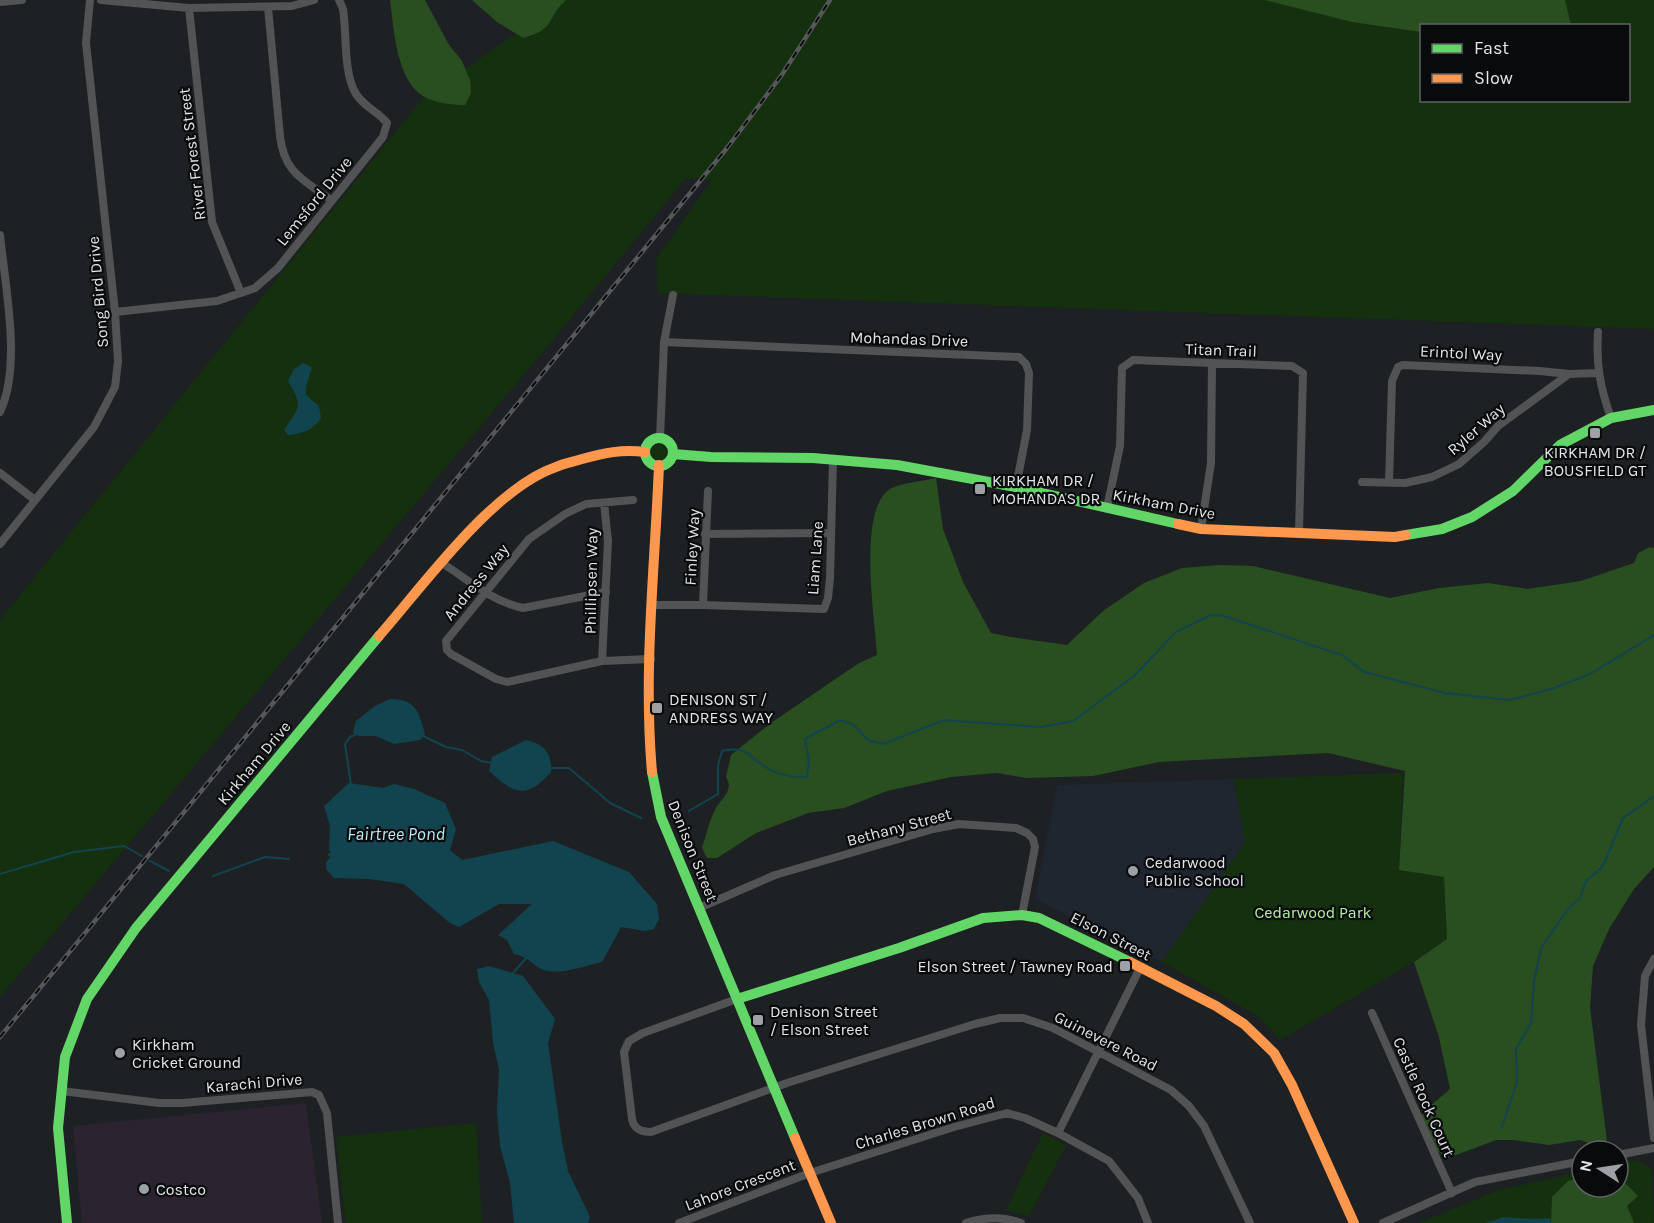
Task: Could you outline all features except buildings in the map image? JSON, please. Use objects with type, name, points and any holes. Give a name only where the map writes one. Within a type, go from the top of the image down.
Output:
[{"type":"street","points":[[0,2],[22,0]]},
{"type":"street","name":"Song Bird Drive","points":[[0,544],[94,427],[115,387],[118,361],[115,312],[86,43],[90,0]]},
{"type":"street","points":[[101,0],[189,8],[292,6],[314,0]]},
{"type":"street","name":"Lemsford Drive","points":[[115,312],[217,301],[255,288],[278,268],[383,137],[387,123],[362,101],[351,84],[344,9],[339,0]]},
{"type":"street","points":[[268,7],[280,136],[284,155],[288,166],[331,200]]},
{"type":"street","name":"River Forest Street","points":[[189,8],[212,222],[241,293]]},
{"type":"street","points":[[0,235],[11,354],[9,384],[0,412]]},
{"type":"street","points":[[660,438],[664,342],[673,295]]},
{"type":"street","points":[[1598,332],[1600,387],[1611,418]]},
{"type":"street","name":"Mohandas Drive","points":[[664,342],[1018,357],[1026,364],[1029,373],[1027,430],[1016,487]]},
{"type":"street","name":"Titan Trail","points":[[1107,508],[1120,446],[1122,368],[1132,360],[1292,366],[1303,373],[1299,532]]},
{"type":"street","points":[[1201,529],[1211,463],[1212,363]]},
{"type":"street","name":"Erintol Way","points":[[1389,482],[1392,381],[1398,367],[1404,364],[1540,370],[1569,374]]},
{"type":"street","points":[[1569,374],[1598,373]]},
{"type":"street","name":"Ryler Way","points":[[1362,482],[1405,483],[1432,477],[1459,464],[1498,426],[1569,374]]},
{"type":"street","name":"Kirkham Drive","points":[[673,454],[711,457],[833,459],[897,465],[1016,487],[1201,529],[1395,537],[1442,529],[1472,517],[1513,491],[1560,445],[1611,418],[1654,410]]},
{"type":"street","points":[[660,438],[671,445],[673,454],[669,462],[659,465],[651,463],[645,452],[648,443],[660,438]]},
{"type":"street","name":"Kirkham Drive","points":[[67,1223],[58,1128],[65,1057],[87,999],[136,928],[479,520],[537,475],[572,461],[599,454],[627,450],[645,452]]},
{"type":"street","name":"Liam Lane","points":[[703,605],[824,609],[828,598],[830,578],[833,459]]},
{"type":"street","name":"Denison Street","points":[[659,465],[648,744],[655,795],[661,817],[831,1223]]},
{"type":"street","points":[[0,473],[35,500]]},
{"type":"street","name":"Finley Way","points":[[703,605],[708,491]]},
{"type":"street","name":"Andress Way","points":[[633,500],[586,504],[565,514],[529,538],[446,641],[447,650],[496,679],[507,682],[602,661],[651,659]]},
{"type":"street","name":"Phillipsen Way","points":[[602,661],[608,541],[604,502]]},
{"type":"street","points":[[705,534],[831,533]]},
{"type":"street","points":[[442,563],[485,591],[512,606],[523,608],[606,592]]},
{"type":"street","points":[[653,605],[703,605]]},
{"type":"street","name":"Bethany Street","points":[[699,908],[775,875],[933,829],[959,824],[1016,828],[1033,838],[1035,847],[1022,915]]},
{"type":"street","name":"Elson Street","points":[[737,999],[899,948],[982,918],[1022,915],[1039,918],[1065,929],[1228,1014],[1260,1038],[1274,1053],[1292,1084],[1354,1223]]},
{"type":"street","points":[[1654,959],[1645,976],[1641,1025],[1654,1138]]},
{"type":"street","points":[[1058,1133],[1140,968]]},
{"type":"street","name":"Guinevere Road","points":[[737,999],[643,1032],[629,1041],[624,1052],[633,1125],[643,1132],[651,1132],[774,1087],[1000,1018],[1023,1018],[1053,1028],[1172,1090],[1189,1106],[1204,1126],[1250,1223]]},
{"type":"street","name":"Castle Rock Court","points":[[1372,1013],[1452,1192]]},
{"type":"street","name":"Karachi Drive","points":[[62,1091],[159,1103],[312,1092],[320,1095],[327,1113],[338,1223]]},
{"type":"street","name":"Charles Brown Road","points":[[810,1173],[954,1127],[1007,1113],[1025,1118],[1058,1133],[1109,1161],[1138,1198],[1148,1223]]},
{"type":"street","points":[[1630,1153],[1654,1148]]},
{"type":"street","points":[[1383,1223],[1475,1182],[1570,1163]]},
{"type":"street","name":"Lahore Crescent","points":[[679,1223],[810,1173]]},
{"type":"street","points":[[966,1223],[992,1218],[1021,1223]]},
{"type":"shaded area","name":"Cedarwood Public School","points":[[1234,779],[1245,843],[1162,962],[1035,899],[1057,785]]},
{"type":"shaded area","points":[[306,1103],[322,1223],[82,1223],[73,1126]]},
{"type":"green space","points":[[390,0],[425,0],[449,45],[462,61],[470,80],[471,93],[465,105],[432,100],[414,88],[407,78],[398,52]]},
{"type":"green space","points":[[472,0],[566,0],[546,27],[534,35],[523,38],[497,22]]},
{"type":"green space","points":[[565,0],[1654,0],[1654,329],[658,293],[656,259],[712,180],[686,178],[537,359],[0,997],[0,620],[424,97]]},
{"type":"green space","points":[[1265,0],[1565,0],[1571,24],[1420,24],[1420,32],[1352,22]]},
{"type":"green space","points":[[656,444],[662,444],[667,452],[665,458],[656,460],[651,455],[651,449]]},
{"type":"green space","points":[[936,478],[943,529],[963,582],[991,633],[1067,645],[1103,611],[1144,583],[1182,568],[1219,565],[1253,566],[1390,598],[1439,588],[1488,583],[1527,589],[1581,581],[1634,563],[1638,553],[1650,547],[1654,548],[1654,867],[1634,889],[1609,929],[1593,966],[1590,1008],[1607,1139],[1570,1139],[1570,1142],[1549,1145],[1496,1140],[1448,1158],[1430,1146],[1419,1126],[1422,1113],[1450,1089],[1439,1037],[1414,962],[1447,939],[1444,877],[1399,870],[1405,771],[1328,753],[1159,762],[1093,776],[1027,778],[997,773],[951,777],[887,791],[844,808],[808,813],[756,833],[717,858],[707,858],[702,848],[713,814],[728,791],[726,777],[731,755],[771,723],[859,663],[877,655],[870,566],[874,519],[880,501],[890,489]]},
{"type":"green space","name":"Cedarwood Park","points":[[1403,773],[1399,870],[1444,877],[1447,939],[1414,962],[1280,1040],[1258,1016],[1162,962],[1245,843],[1234,779]]},
{"type":"green space","points":[[476,1123],[482,1223],[346,1223],[336,1137]]},
{"type":"green space","points":[[1043,1133],[1066,1145],[1029,1216],[1006,1210]]},
{"type":"green space","points":[[1636,1160],[1651,1167],[1654,1223],[1419,1223],[1499,1190],[1570,1175],[1570,1199],[1630,1199],[1630,1161]]},
{"type":"green space","points":[[1570,1181],[1570,1199],[1630,1199],[1630,1188],[1638,1196],[1627,1206],[1634,1223],[1551,1223],[1552,1197]]},
{"type":"water","points":[[303,363],[312,367],[306,395],[319,406],[321,418],[307,431],[288,435],[284,430],[298,407],[298,402],[288,381],[294,369]]},
{"type":"water","points":[[390,699],[406,701],[415,708],[425,734],[420,740],[394,744],[376,736],[359,736],[353,733],[356,721],[375,706]]},
{"type":"water","points":[[526,740],[543,747],[549,755],[551,772],[534,787],[520,791],[506,785],[489,771],[492,757]]},
{"type":"water","name":"Fairtree Pond","points":[[349,783],[383,788],[394,784],[414,789],[445,803],[456,829],[450,850],[462,860],[553,841],[629,872],[657,904],[659,919],[654,929],[645,931],[621,927],[602,962],[573,969],[551,971],[544,970],[524,957],[514,954],[507,940],[498,935],[532,904],[499,904],[459,927],[450,923],[404,884],[369,879],[334,878],[326,869],[326,862],[331,857],[328,854],[331,852],[329,850],[330,826],[324,806]]},
{"type":"water","points":[[489,966],[523,976],[555,1019],[548,1043],[562,1142],[568,1171],[590,1217],[588,1223],[514,1223],[510,1183],[500,1146],[497,1111],[499,1070],[493,1042],[489,1000],[479,982],[477,969]]},
{"type":"water","points":[[1504,1217],[1550,1218],[1551,1223],[1486,1223]]},
{"type":"waterway","points":[[689,811],[718,794],[718,765],[722,751],[741,750],[777,773],[807,777],[809,762],[805,739],[840,720],[854,725],[868,740],[883,744],[944,720],[1040,727],[1073,721],[1134,676],[1176,632],[1211,615],[1224,616],[1342,655],[1364,672],[1445,693],[1510,700],[1554,688],[1590,674],[1654,635]]},
{"type":"waterway","points":[[351,785],[345,744],[350,737],[357,734]]},
{"type":"waterway","points":[[421,735],[446,747],[462,750],[481,761],[493,763]]},
{"type":"waterway","points":[[549,768],[569,768],[610,803],[641,818]]},
{"type":"waterway","points":[[1502,1127],[1517,1082],[1516,1049],[1531,1023],[1534,981],[1541,948],[1567,910],[1580,898],[1586,881],[1603,866],[1623,818],[1654,796]]},
{"type":"waterway","points":[[0,874],[74,852],[124,846],[142,856]]},
{"type":"waterway","points":[[213,876],[265,857],[289,859]]},
{"type":"waterway","points":[[150,861],[169,871]]},
{"type":"waterway","points":[[513,973],[527,957]]},
{"type":"railway","points":[[0,1037],[727,148],[781,76],[830,0]]},
{"type":"traffic: fast","points":[[1406,535],[1442,529],[1472,517],[1513,491],[1560,445],[1611,418],[1654,410]]},
{"type":"traffic: fast","points":[[659,438],[669,442],[673,452],[669,462],[659,466],[649,462],[645,452],[649,442],[659,438]]},
{"type":"traffic: fast","points":[[673,454],[711,457],[813,458],[897,465],[1016,487],[1178,524]]},
{"type":"traffic: fast","points":[[67,1223],[58,1128],[65,1057],[87,999],[136,928],[379,636]]},
{"type":"traffic: fast","points":[[652,772],[661,817],[795,1138]]},
{"type":"traffic: fast","points":[[737,999],[899,948],[983,918],[1022,915],[1039,918],[1130,962]]},
{"type":"traffic: slow","points":[[379,636],[460,541],[484,517],[532,478],[562,464],[598,455],[621,451],[645,452]]},
{"type":"traffic: slow","points":[[652,772],[649,657],[659,465]]},
{"type":"traffic: slow","points":[[1178,524],[1201,529],[1395,537],[1406,535]]},
{"type":"traffic: slow","points":[[1130,962],[1216,1006],[1244,1024],[1274,1053],[1292,1085],[1354,1223]]},
{"type":"traffic: slow","points":[[795,1138],[831,1223]]},
{"type":"place","name":"KIRKHAM DR / BOUSFIELD GT","points":[[1595,433]]},
{"type":"place","name":"KIRKHAM DR / MOHANDAS DR","points":[[980,489]]},
{"type":"place","name":"DENISON ST / ANDRESS WAY","points":[[657,708]]},
{"type":"place","name":"Cedarwood Public School","points":[[1133,871]]},
{"type":"place","name":"Elson Street / Tawney Road","points":[[1125,966]]},
{"type":"place","name":"Denison Street / Elson Street","points":[[758,1020]]},
{"type":"place","name":"Kirkham Cricket Ground","points":[[120,1053]]},
{"type":"place","name":"Costco","points":[[144,1189]]}]
